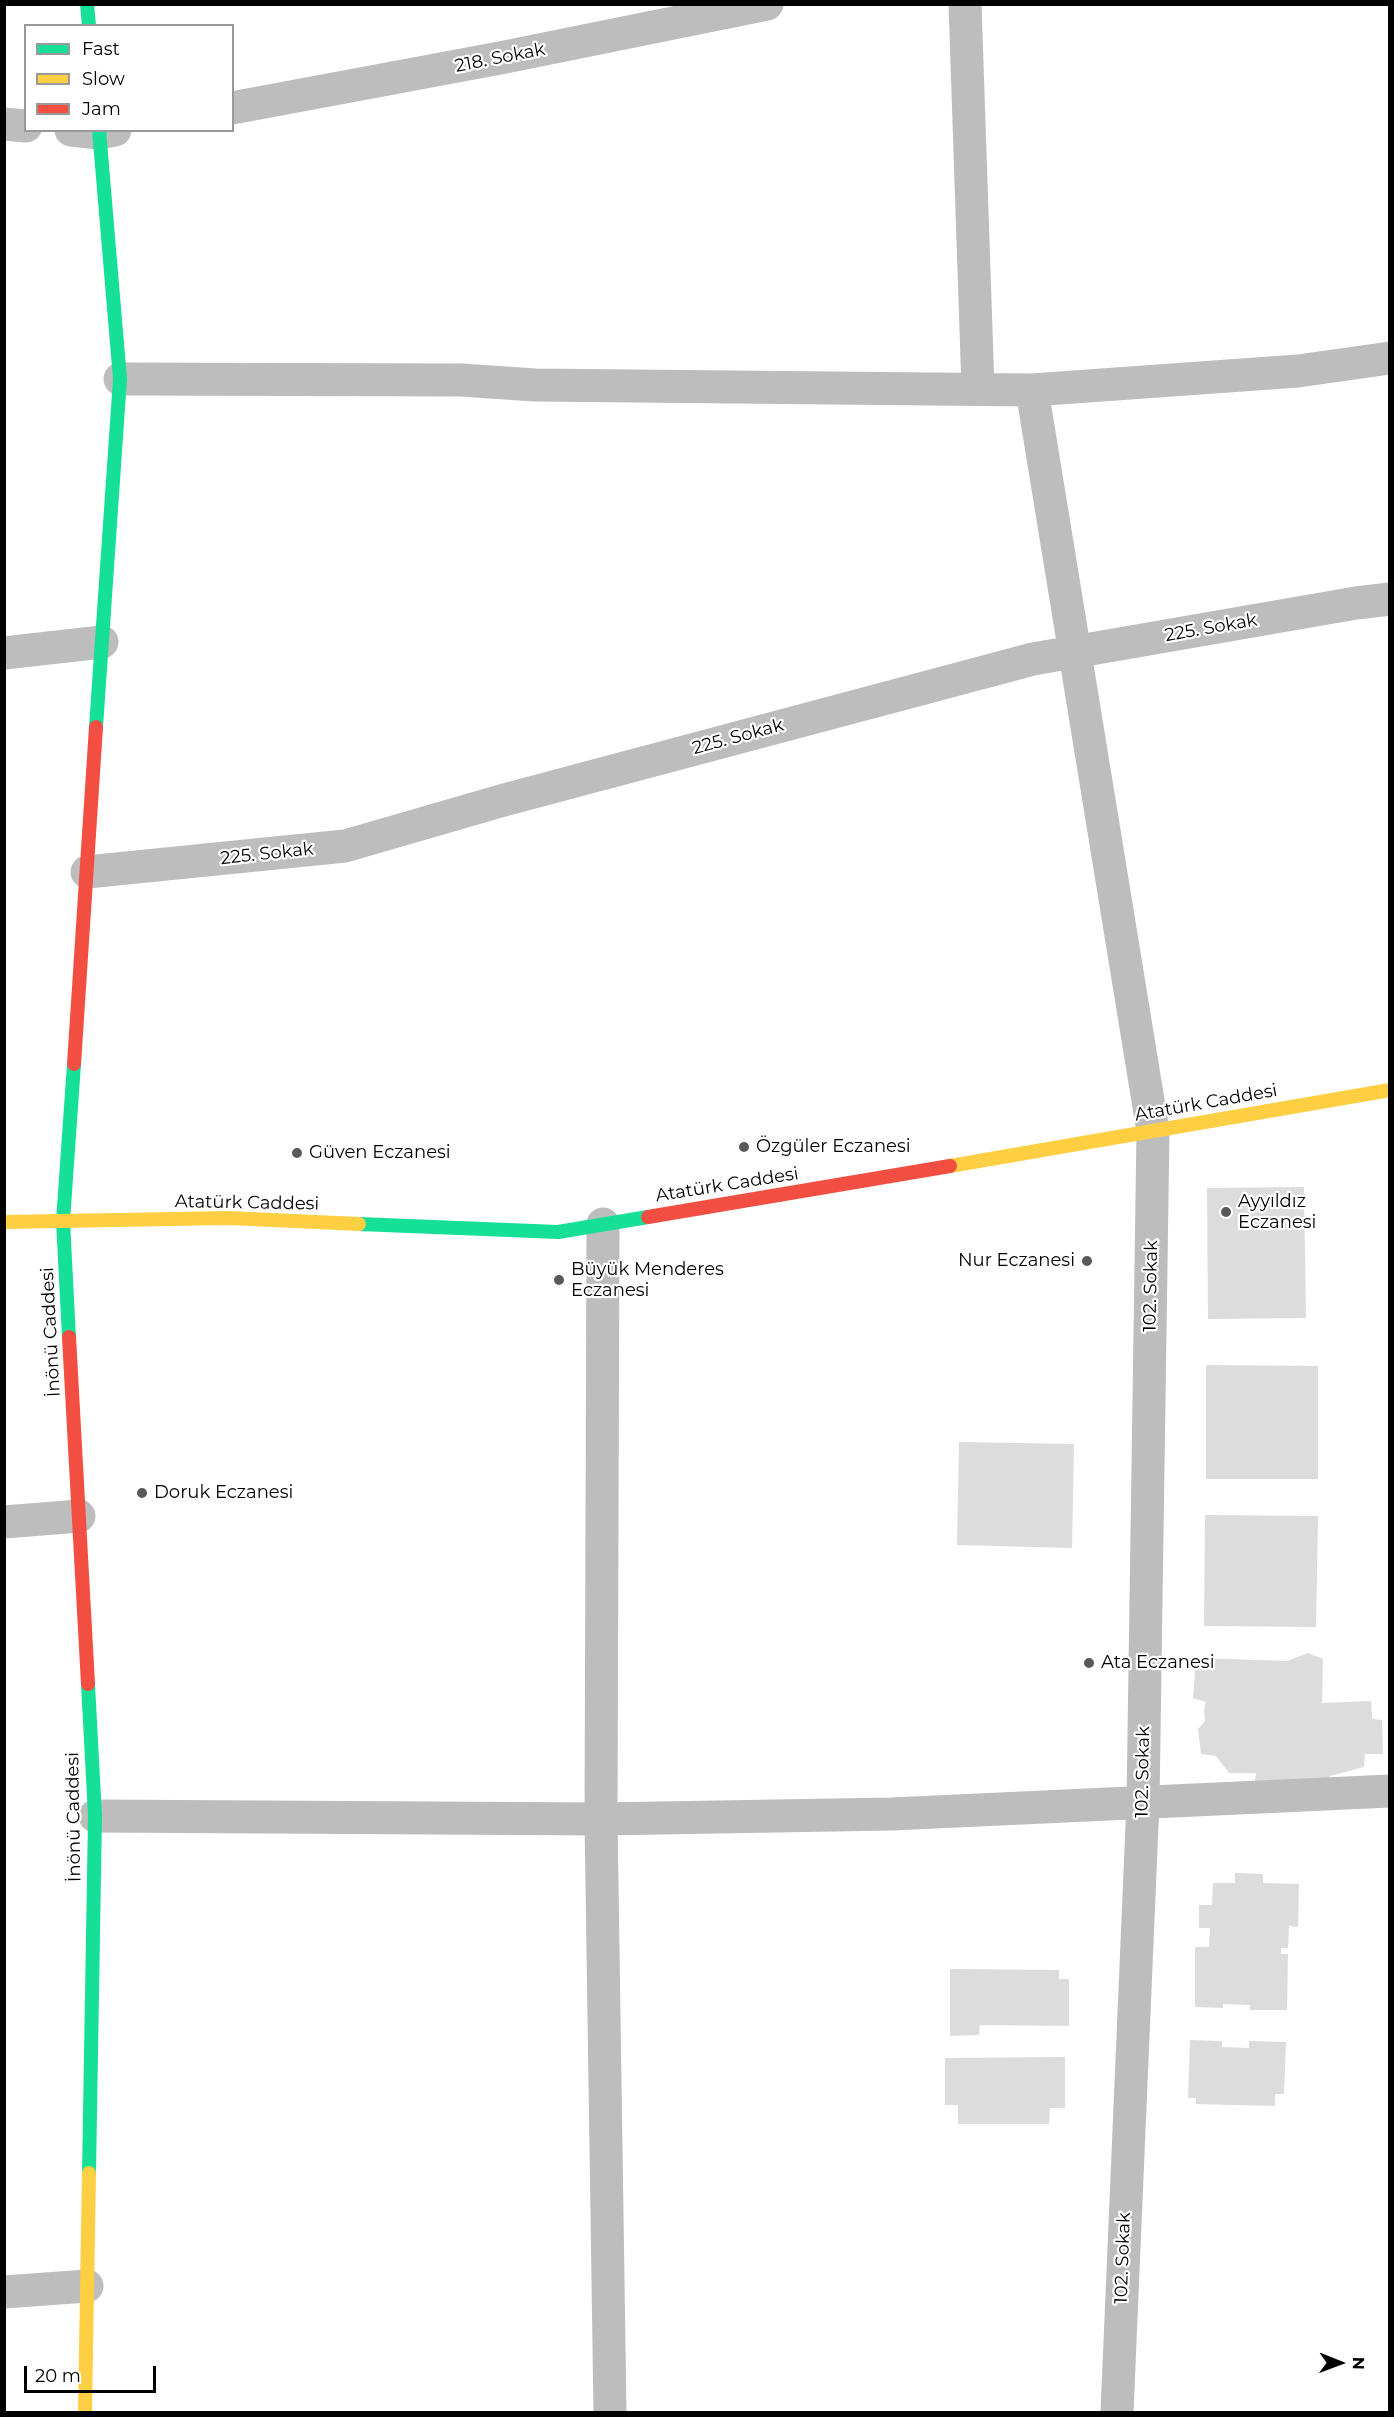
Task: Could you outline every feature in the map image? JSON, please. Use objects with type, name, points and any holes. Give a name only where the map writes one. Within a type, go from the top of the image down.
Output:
[{"type":"main road","points":[[87,4],[89,24]]},
{"type":"main road","name":"İnönü Caddesi","points":[[85,2412],[95,1816],[63,1221],[120,379],[96,132]]},
{"type":"main road","name":"Atatürk Caddesi","points":[[4,1222],[230,1218],[558,1232],[1389,1090]]},
{"type":"street","name":"218. Sokak","points":[[234,108],[500,58],[767,4]]},
{"type":"street","points":[[965,4],[978,389]]},
{"type":"street","points":[[4,124],[24,126]]},
{"type":"street","points":[[120,379],[461,380],[535,385],[1032,390],[1298,371],[1389,358]]},
{"type":"street","name":"102. Sokak","points":[[1032,390],[1153,1131],[1143,1802],[1117,2412]]},
{"type":"street","name":"225. Sokak","points":[[87,872],[345,846],[504,800],[1033,658],[1389,599]]},
{"type":"street","points":[[4,654],[102,642]]},
{"type":"street","points":[[603,1224],[602,1819],[609,2412]]},
{"type":"street","points":[[4,1522],[79,1516]]},
{"type":"street","points":[[95,1816],[602,1819],[892,1814],[1389,1791]]},
{"type":"street","points":[[4,2292],[87,2286]]},
{"type":"building","points":[[1304,1187],[1306,1318],[1208,1319],[1207,1188]]},
{"type":"building","points":[[1206,1365],[1318,1366],[1318,1479],[1206,1479]]},
{"type":"building","points":[[959,1442],[1074,1444],[1072,1548],[957,1545]]},
{"type":"building","points":[[1205,1515],[1318,1516],[1316,1627],[1204,1626]]},
{"type":"building","points":[[1308,1653],[1323,1659],[1322,1703],[1371,1701],[1372,1719],[1382,1720],[1383,1754],[1365,1754],[1364,1767],[1330,1776],[1325,1781],[1255,1781],[1256,1773],[1229,1773],[1216,1756],[1201,1754],[1198,1729],[1205,1721],[1206,1702],[1193,1698],[1196,1658],[1287,1661]]},
{"type":"building","points":[[1235,1873],[1263,1874],[1263,1883],[1299,1884],[1298,1927],[1289,1926],[1288,1948],[1281,1948],[1281,1954],[1288,1954],[1287,2010],[1250,2010],[1250,2005],[1223,2004],[1223,2008],[1195,2007],[1195,1947],[1209,1947],[1210,1928],[1199,1928],[1199,1905],[1212,1905],[1213,1883],[1235,1883]]},
{"type":"building","points":[[950,1969],[1059,1970],[1059,1979],[1069,1979],[1069,2026],[980,2025],[979,2035],[950,2036]]},
{"type":"building","points":[[1190,2040],[1222,2041],[1222,2047],[1249,2048],[1249,2041],[1286,2042],[1284,2094],[1275,2094],[1275,2106],[1196,2104],[1196,2098],[1188,2098]]},
{"type":"building","points":[[1065,2057],[1065,2108],[1050,2108],[1049,2124],[958,2124],[958,2105],[945,2105],[945,2058]]},
{"type":"traffic: fast","points":[[87,4],[89,24]]},
{"type":"traffic: fast","points":[[96,727],[120,379],[99,132]]},
{"type":"traffic: fast","points":[[69,1337],[63,1221],[74,1064]]},
{"type":"traffic: fast","points":[[359,1224],[558,1232],[648,1217]]},
{"type":"traffic: fast","points":[[88,1684],[95,1816],[89,2173]]},
{"type":"traffic: slow","points":[[950,1166],[1390,1090]]},
{"type":"traffic: slow","points":[[4,1222],[229,1218],[359,1224]]},
{"type":"traffic: slow","points":[[85,2412],[89,2173]]},
{"type":"traffic: jam","points":[[74,1064],[96,727]]},
{"type":"traffic: jam","points":[[648,1217],[950,1166]]},
{"type":"traffic: jam","points":[[69,1337],[88,1684]]},
{"type":"place","name":"Özgüler Eczanesi","points":[[744,1147]]},
{"type":"place","name":"Güven Eczanesi","points":[[297,1153]]},
{"type":"place","name":"Ayyıldız Eczanesi","points":[[1226,1212]]},
{"type":"place","name":"Nur Eczanesi","points":[[1087,1261]]},
{"type":"place","name":"Büyük Menderes Eczanesi","points":[[559,1280]]},
{"type":"place","name":"Doruk Eczanesi","points":[[142,1493]]},
{"type":"place","name":"Ata Eczanesi","points":[[1089,1663]]}]
